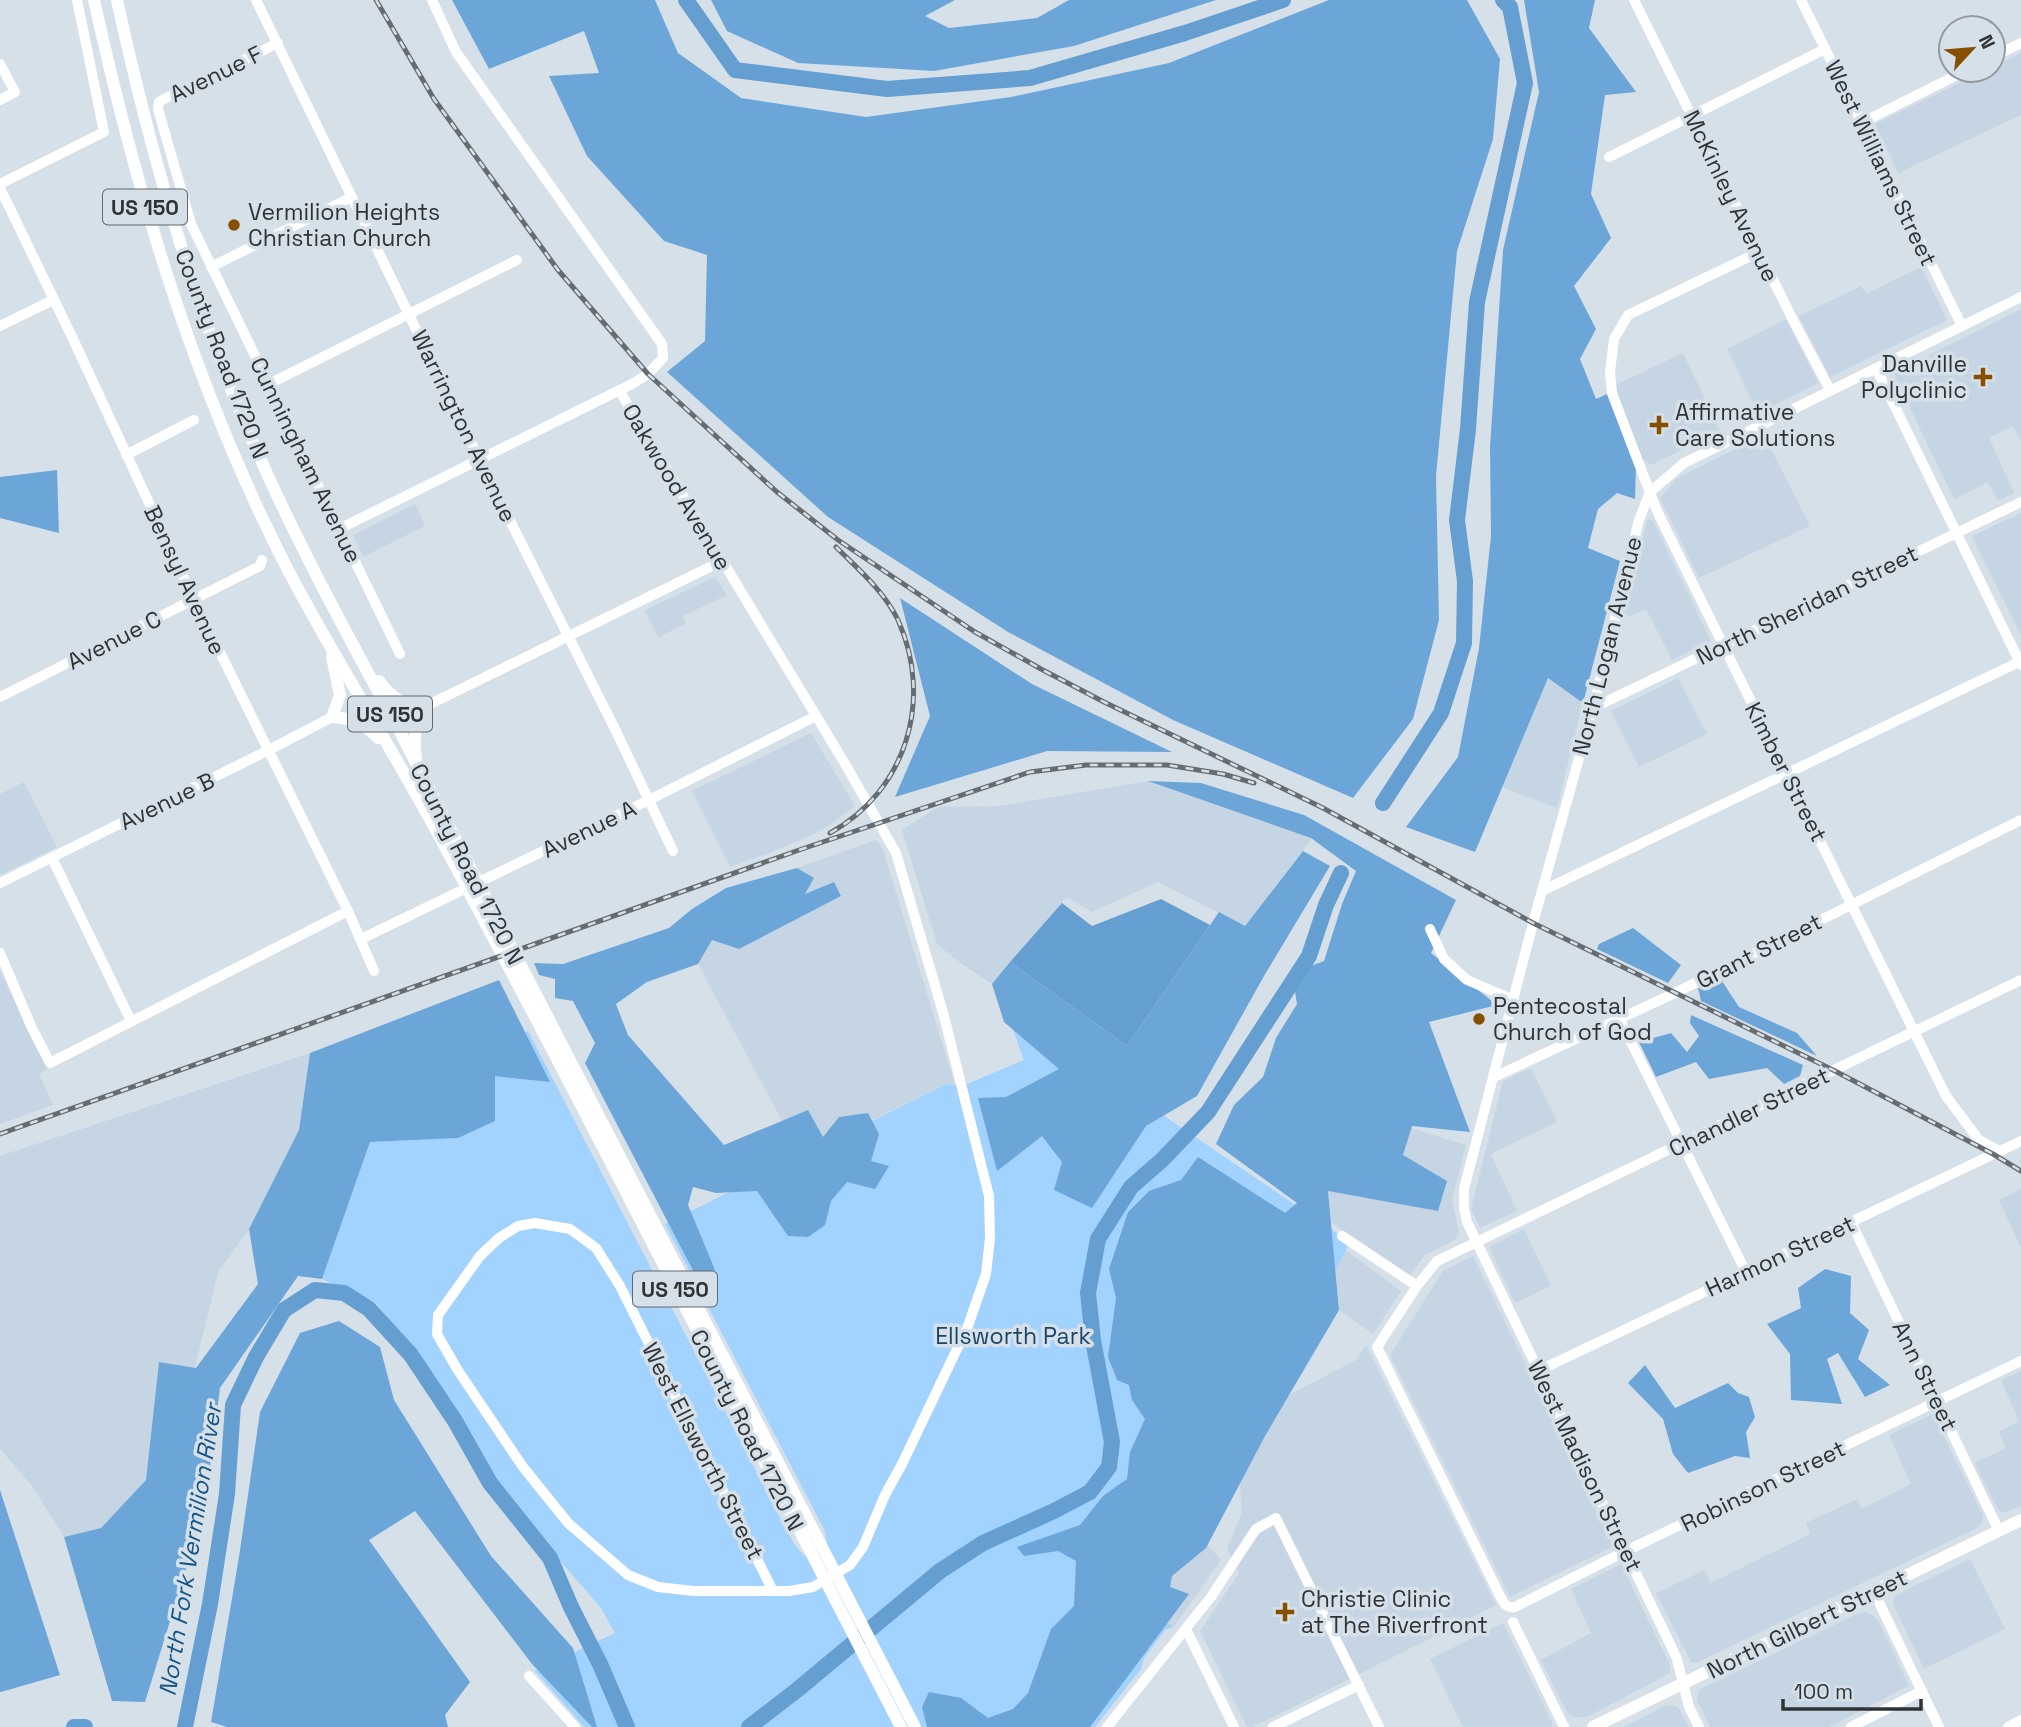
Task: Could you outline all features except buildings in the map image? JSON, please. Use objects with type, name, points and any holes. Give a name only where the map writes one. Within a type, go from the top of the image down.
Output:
[{"type":"main road","name":"County Road 1720 N","points":[[94,0],[124,131],[146,211],[193,353],[246,480],[288,569],[328,643]]},
{"type":"main road","name":"County Road 1720 N","points":[[117,0],[155,159],[185,260],[217,355],[271,481],[317,577],[419,771],[815,1550]]},
{"type":"main road","points":[[328,643],[340,687],[332,717],[352,719],[364,724],[391,751]]},
{"type":"main road","name":"US 150","points":[[328,643],[391,751]]},
{"type":"main road","points":[[356,650],[389,695],[420,709],[414,745],[419,771]]},
{"type":"main road","name":"County Road 1720 N","points":[[391,751],[519,986],[815,1550]]},
{"type":"main road","name":"North Gilbert Street","points":[[1593,1727],[2021,1520]]},
{"type":"main road","name":"US 150","points":[[815,1550],[901,1727]]},
{"type":"main road","name":"US 150","points":[[815,1550],[915,1727]]},
{"type":"street","points":[[0,186],[104,132],[78,0]]},
{"type":"street","name":"Warrington Avenue","points":[[256,0],[673,851]]},
{"type":"street","name":"Oakwood Avenue","points":[[432,0],[456,52],[662,344],[663,358],[648,374],[619,390],[896,853],[944,1016]]},
{"type":"street","name":"McKinley Avenue","points":[[1634,0],[1830,390]]},
{"type":"street","name":"West Williams Street","points":[[1801,0],[1962,326]]},
{"type":"street","name":"Avenue F","points":[[211,267],[191,224],[158,109],[159,103],[278,43]]},
{"type":"street","points":[[1609,157],[1825,49]]},
{"type":"street","points":[[0,64],[15,92],[0,100]]},
{"type":"street","points":[[1861,123],[1939,84]]},
{"type":"street","name":"Bensyl Avenue","points":[[0,186],[194,600],[348,911],[374,971]]},
{"type":"street","points":[[211,267],[352,197]]},
{"type":"street","name":"Kimber Street","points":[[1759,252],[1628,315],[1614,340],[1610,372],[1612,393],[1657,511],[1946,1096],[1979,1140],[1999,1151]]},
{"type":"street","points":[[268,384],[517,260]]},
{"type":"street","name":"Cunningham Avenue","points":[[211,267],[400,654]]},
{"type":"street","name":"North Logan Avenue","points":[[1464,1208],[1464,1189],[1533,923],[1593,708],[1639,520],[1650,492],[1684,463],[2021,297]]},
{"type":"street","points":[[0,326],[53,300]]},
{"type":"street","points":[[1544,890],[2021,663],[1876,368]]},
{"type":"street","points":[[340,530],[619,390]]},
{"type":"street","points":[[126,455],[194,420]]},
{"type":"street","name":"North Sheridan Street","points":[[1593,708],[2021,502]]},
{"type":"street","name":"Avenue C","points":[[0,697],[260,566],[262,560]]},
{"type":"street","points":[[420,709],[722,561]]},
{"type":"street","name":"Avenue A","points":[[361,939],[816,716]]},
{"type":"street","name":"Avenue B","points":[[0,883],[332,717]]},
{"type":"street","name":"Grant Street","points":[[1494,1077],[1675,993],[2021,820]]},
{"type":"street","points":[[52,858],[131,1021]]},
{"type":"street","points":[[0,953],[50,1063],[348,911]]},
{"type":"street","points":[[1430,929],[1444,959],[1466,980],[1514,1000]]},
{"type":"street","name":"Chandler Street","points":[[1476,1242],[2021,980]]},
{"type":"street","name":"West Ellsworth Street","points":[[773,1591],[620,1286],[596,1248],[570,1229],[535,1223],[518,1226],[499,1238],[480,1256],[438,1315],[438,1334],[457,1369],[523,1467],[568,1524],[628,1575],[659,1587],[693,1591],[773,1591],[789,1591],[813,1587],[850,1565],[863,1547],[885,1495],[968,1325],[986,1274],[990,1238],[989,1196],[944,1016]]},
{"type":"street","points":[[1619,1018],[1746,1272]]},
{"type":"street","name":"Harmon Street","points":[[1538,1371],[2021,1141]]},
{"type":"street","name":"West Madison Street","points":[[1464,1208],[1476,1242],[1673,1650],[1689,1707],[1699,1727]]},
{"type":"street","name":"Ann Street","points":[[1851,1222],[1999,1531]]},
{"type":"street","points":[[1342,1236],[1417,1286],[1437,1261],[1476,1242]]},
{"type":"street","name":"Robinson Street","points":[[1417,1286],[1377,1348],[1505,1605],[1510,1607],[2021,1361]]},
{"type":"street","points":[[1107,1727],[1211,1597],[1256,1529],[1276,1518],[1379,1727]]},
{"type":"street","points":[[1874,1592],[1939,1727]]},
{"type":"street","points":[[1513,1622],[1564,1727]]},
{"type":"street","points":[[1186,1629],[1234,1727]]},
{"type":"street","points":[[529,1676],[575,1727]]},
{"type":"street","points":[[1273,1727],[1359,1685]]},
{"type":"street","points":[[1851,1727],[1922,1691]]},
{"type":"street","points":[[2008,1727],[2021,1720]]},
{"type":"shaded area","points":[[452,0],[655,0],[678,53],[741,98],[866,117],[1011,97],[1169,63],[1329,0],[1467,0],[1500,59],[1493,139],[1457,251],[1436,476],[1439,620],[1413,719],[1353,798],[1173,720],[1008,632],[828,517],[667,372],[705,341],[707,255],[664,241],[587,156],[549,76],[599,73],[584,31],[489,69]]},
{"type":"shaded area","points":[[711,0],[955,0],[925,16],[949,28],[1037,18],[1069,0],[1216,0],[1074,46],[934,71],[798,63],[727,31]]},
{"type":"shaded area","points":[[1524,0],[1595,0],[1589,28],[1636,92],[1605,95],[1591,194],[1611,238],[1574,286],[1596,329],[1580,359],[1596,399],[1607,394],[1636,468],[1635,499],[1617,493],[1598,509],[1588,548],[1620,561],[1583,703],[1548,678],[1475,852],[1406,827],[1458,757],[1479,648],[1491,536],[1490,447],[1503,250],[1539,92]]},
{"type":"shaded area","points":[[2021,53],[2021,115],[1898,173],[1875,124],[1957,84],[2007,84],[2007,60]]},
{"type":"shaded area","points":[[1921,267],[1947,320],[1830,377],[1799,316],[1861,286],[1866,294]]},
{"type":"shaded area","points":[[2021,309],[2021,441],[2013,426],[1989,438],[2014,493],[1998,501],[1988,482],[1954,499],[1893,373]]},
{"type":"shaded area","points":[[1786,319],[1818,383],[1758,413],[1727,349]]},
{"type":"shaded area","points":[[1683,353],[1720,431],[1651,465],[1642,459],[1613,386]]},
{"type":"shaded area","points":[[1764,435],[1810,526],[1699,578],[1660,498],[1677,478]]},
{"type":"shaded area","points":[[57,470],[59,533],[0,518],[0,477]]},
{"type":"shaded area","points":[[415,504],[425,526],[363,557],[353,535]]},
{"type":"shaded area","points":[[2021,513],[2021,635],[1972,536]]},
{"type":"shaded area","points":[[1648,519],[1653,521],[1711,641],[1672,660],[1646,609],[1630,616],[1623,614]]},
{"type":"shaded area","points":[[715,577],[727,595],[683,616],[686,624],[658,637],[645,610]]},
{"type":"shaded area","points":[[900,598],[1032,684],[1172,752],[1047,751],[895,797],[930,716]]},
{"type":"shaded area","points":[[1548,678],[1583,703],[1557,808],[1502,787]]},
{"type":"shaded area","points":[[1678,678],[1707,734],[1639,767],[1611,711]]},
{"type":"shaded area","points":[[811,733],[855,806],[810,836],[730,867],[692,791]]},
{"type":"shaded area","points":[[1148,781],[1312,838],[1245,926],[1158,882],[1092,912],[1067,897],[992,984],[937,944],[902,830],[938,807],[998,806]]},
{"type":"shaded area","points":[[1148,781],[1201,783],[1304,815],[1456,900],[1431,953],[1497,1005],[1429,1022],[1470,1132],[1412,1126],[1403,1155],[1447,1181],[1438,1211],[1328,1191],[1339,1310],[1265,1436],[1206,1548],[1172,1576],[1170,1587],[1189,1594],[1090,1727],[927,1727],[922,1707],[929,1692],[961,1698],[988,1718],[1013,1709],[1028,1693],[1051,1629],[1074,1606],[1076,1561],[1058,1551],[1024,1556],[1017,1547],[1080,1525],[1103,1496],[1127,1479],[1130,1452],[1145,1419],[1132,1400],[1129,1385],[1117,1380],[1108,1357],[1116,1298],[1109,1269],[1128,1212],[1149,1191],[1181,1180],[1198,1157],[1285,1213],[1297,1203],[1216,1144],[1234,1105],[1263,1077],[1276,1038],[1297,1004],[1292,973],[1324,961],[1342,904],[1356,871],[1311,838]]},
{"type":"shaded area","points":[[24,782],[57,847],[0,875],[0,794]]},
{"type":"shaded area","points":[[876,840],[883,850],[955,1085],[945,1084],[872,1120],[868,1113],[823,1138],[808,1111],[782,1121],[698,964],[712,940],[841,896],[834,882],[804,895],[814,878],[797,868]]},
{"type":"shaded area","points":[[1303,851],[1330,866],[1197,1096],[1146,1126],[1092,1208],[1054,1190],[1062,1162],[1042,1136],[997,1171],[978,1098],[1006,1097],[1059,1069],[1004,1022],[992,984],[1010,962],[1127,1046],[1219,912],[1245,926]]},
{"type":"shaded area","points":[[797,868],[814,878],[805,894],[834,882],[841,896],[739,949],[712,940],[698,964],[647,982],[616,1004],[628,1035],[724,1145],[808,1110],[823,1137],[839,1117],[868,1113],[879,1134],[871,1161],[889,1166],[875,1189],[847,1182],[831,1201],[825,1225],[808,1237],[788,1236],[757,1191],[716,1193],[693,1187],[688,1205],[715,1270],[698,1280],[585,1063],[595,1043],[573,1001],[555,998],[555,979],[539,975],[534,963],[563,964],[669,928],[692,909],[726,888]]},
{"type":"shaded area","points":[[1161,899],[1210,925],[1127,1046],[1010,962],[1062,903],[1092,926]]},
{"type":"shaded area","points":[[1633,928],[1681,965],[1668,983],[1597,949],[1599,944]]},
{"type":"shaded area","points":[[0,971],[47,1069],[39,1074],[53,1105],[0,1124]]},
{"type":"shaded area","points":[[1720,978],[1739,1007],[1797,1033],[1817,1056],[1701,1001],[1698,988]]},
{"type":"shaded area","points":[[499,980],[550,1082],[495,1076],[495,1121],[458,1138],[370,1142],[322,1279],[298,1276],[220,1388],[205,1508],[145,1702],[112,1701],[64,1537],[101,1528],[146,1480],[159,1362],[196,1368],[258,1284],[249,1229],[299,1130],[310,1053]]},
{"type":"shaded area","points":[[1691,1015],[1803,1065],[1800,1076],[1784,1084],[1767,1068],[1709,1079],[1696,1062],[1656,1077],[1639,1042],[1671,1033],[1687,1052],[1699,1036],[1690,1023]]},
{"type":"shaded area","points":[[310,1053],[299,1130],[249,1229],[218,1272],[195,1368],[159,1362],[146,1480],[101,1528],[64,1537],[32,1486],[0,1449],[0,1156]]},
{"type":"shaded area","points":[[1531,1068],[1557,1122],[1491,1154],[1517,1211],[1480,1228],[1471,1209],[1503,1081]]},
{"type":"shaded area","points":[[1408,1127],[1466,1145],[1452,1200],[1459,1235],[1453,1241],[1425,1255],[1410,1275],[1331,1222],[1328,1190],[1419,1207],[1398,1164]]},
{"type":"shaded area","points":[[2021,1189],[2021,1248],[1999,1200]]},
{"type":"shaded area","points":[[1524,1229],[1551,1286],[1515,1303],[1489,1247]]},
{"type":"shaded area","points":[[1343,1248],[1401,1291],[1373,1334],[1339,1310],[1335,1263]]},
{"type":"shaded area","points":[[1473,1256],[1614,1546],[1510,1597],[1390,1355],[1443,1271]]},
{"type":"shaded area","points":[[1825,1269],[1851,1276],[1850,1313],[1869,1330],[1858,1359],[1890,1385],[1865,1397],[1838,1353],[1827,1359],[1842,1404],[1791,1400],[1790,1354],[1767,1324],[1801,1308],[1798,1288]]},
{"type":"shaded area","points":[[339,1321],[380,1347],[394,1400],[491,1556],[573,1648],[597,1727],[592,1727],[532,1664],[415,1511],[369,1540],[470,1682],[445,1715],[448,1727],[227,1727],[211,1722],[260,1412],[300,1333]]},
{"type":"shaded area","points":[[1366,1345],[1496,1605],[1300,1704],[1247,1727],[1200,1631],[1239,1573],[1227,1549],[1242,1512],[1238,1462],[1274,1403],[1356,1360]]},
{"type":"shaded area","points":[[1645,1365],[1675,1408],[1728,1383],[1738,1393],[1749,1397],[1755,1417],[1746,1432],[1750,1458],[1735,1456],[1688,1473],[1673,1454],[1663,1419],[1628,1383]]},
{"type":"shaded area","points":[[2021,1371],[2021,1506],[2004,1513],[1998,1510],[1975,1463],[2006,1448],[1999,1432],[2019,1421],[2001,1380]]},
{"type":"shaded area","points":[[1933,1414],[1983,1516],[1982,1523],[1977,1528],[1696,1663],[1691,1662],[1656,1593],[1705,1570],[1711,1583],[1810,1534],[1806,1523],[1857,1499],[1862,1509],[1911,1484],[1889,1435]]},
{"type":"shaded area","points":[[0,1490],[60,1675],[1,1692],[0,1692]]},
{"type":"shaded area","points":[[1199,1535],[1221,1560],[1173,1628],[1148,1604]]},
{"type":"shaded area","points":[[1970,1559],[2005,1629],[1924,1669],[1893,1599]]},
{"type":"shaded area","points":[[1621,1564],[1670,1665],[1670,1673],[1593,1714],[1574,1717],[1567,1712],[1541,1660],[1591,1633],[1571,1589]]},
{"type":"shaded area","points":[[1867,1612],[1879,1622],[1909,1686],[1829,1727],[1710,1727],[1697,1700],[1702,1688],[1859,1613]]},
{"type":"shaded area","points":[[1503,1623],[1552,1722],[1552,1727],[1463,1727],[1430,1659]]},
{"type":"shaded area","points":[[1665,1706],[1678,1707],[1689,1727],[1624,1727]]},
{"type":"green space","name":"Ellsworth Park","points":[[1005,1008],[1350,1242],[1199,1535],[1149,1604],[1173,1628],[1166,1629],[1144,1658],[1141,1669],[1095,1727],[584,1727],[535,1671],[615,1633],[601,1608],[499,1484],[439,1384],[377,1304],[322,1279],[370,1142],[458,1138],[429,1081],[528,1031],[793,1542],[804,1556],[827,1544],[825,1531],[665,1224],[946,1084],[962,1086],[1024,1060]]},
{"type":"waterway","name":"North Fork Vermilion River","points":[[686,0],[735,70],[887,89],[1030,78],[1185,33],[1283,0]]},
{"type":"waterway","name":"North Fork Vermilion River","points":[[1383,803],[1441,713],[1464,643],[1465,581],[1457,520],[1468,429],[1477,302],[1525,83],[1510,7],[1503,0]]},
{"type":"waterway","name":"North Fork Vermilion River","points":[[749,1727],[940,1571],[983,1543],[1090,1492],[1109,1467],[1112,1442],[1093,1340],[1088,1293],[1098,1239],[1131,1187],[1162,1160],[1208,1112],[1309,956],[1326,905],[1341,873]]},
{"type":"waterway","name":"North Fork Vermilion River","points":[[185,1727],[210,1604],[227,1494],[233,1405],[256,1357],[284,1310],[315,1290],[344,1293],[369,1309],[411,1355],[455,1421],[490,1483],[550,1558],[627,1727]]},
{"type":"waterway","points":[[74,1727],[85,1727]]},
{"type":"railway","points":[[376,0],[434,99],[558,270],[648,374],[777,492],[838,540],[975,632],[1041,669],[1323,808],[1533,923],[1835,1071],[2021,1171]]},
{"type":"railway","points":[[830,833],[856,815],[878,793],[894,768],[906,741],[912,711],[913,681],[909,650],[892,609],[870,581],[836,547]]},
{"type":"railway","points":[[0,1134],[802,849],[1030,772],[1086,765],[1167,765],[1223,774],[1254,783]]},
{"type":"place","name":"Vermilion Heights Christian Church","points":[[234,225]]},
{"type":"place","name":"Danville Polyclinic","points":[[1983,377]]},
{"type":"place","name":"Affirmative Care Solutions","points":[[1659,425]]},
{"type":"place","name":"Pentecostal Church of God","points":[[1479,1019]]},
{"type":"place","name":"Christie Clinic at The Riverfront","points":[[1285,1612]]}]
